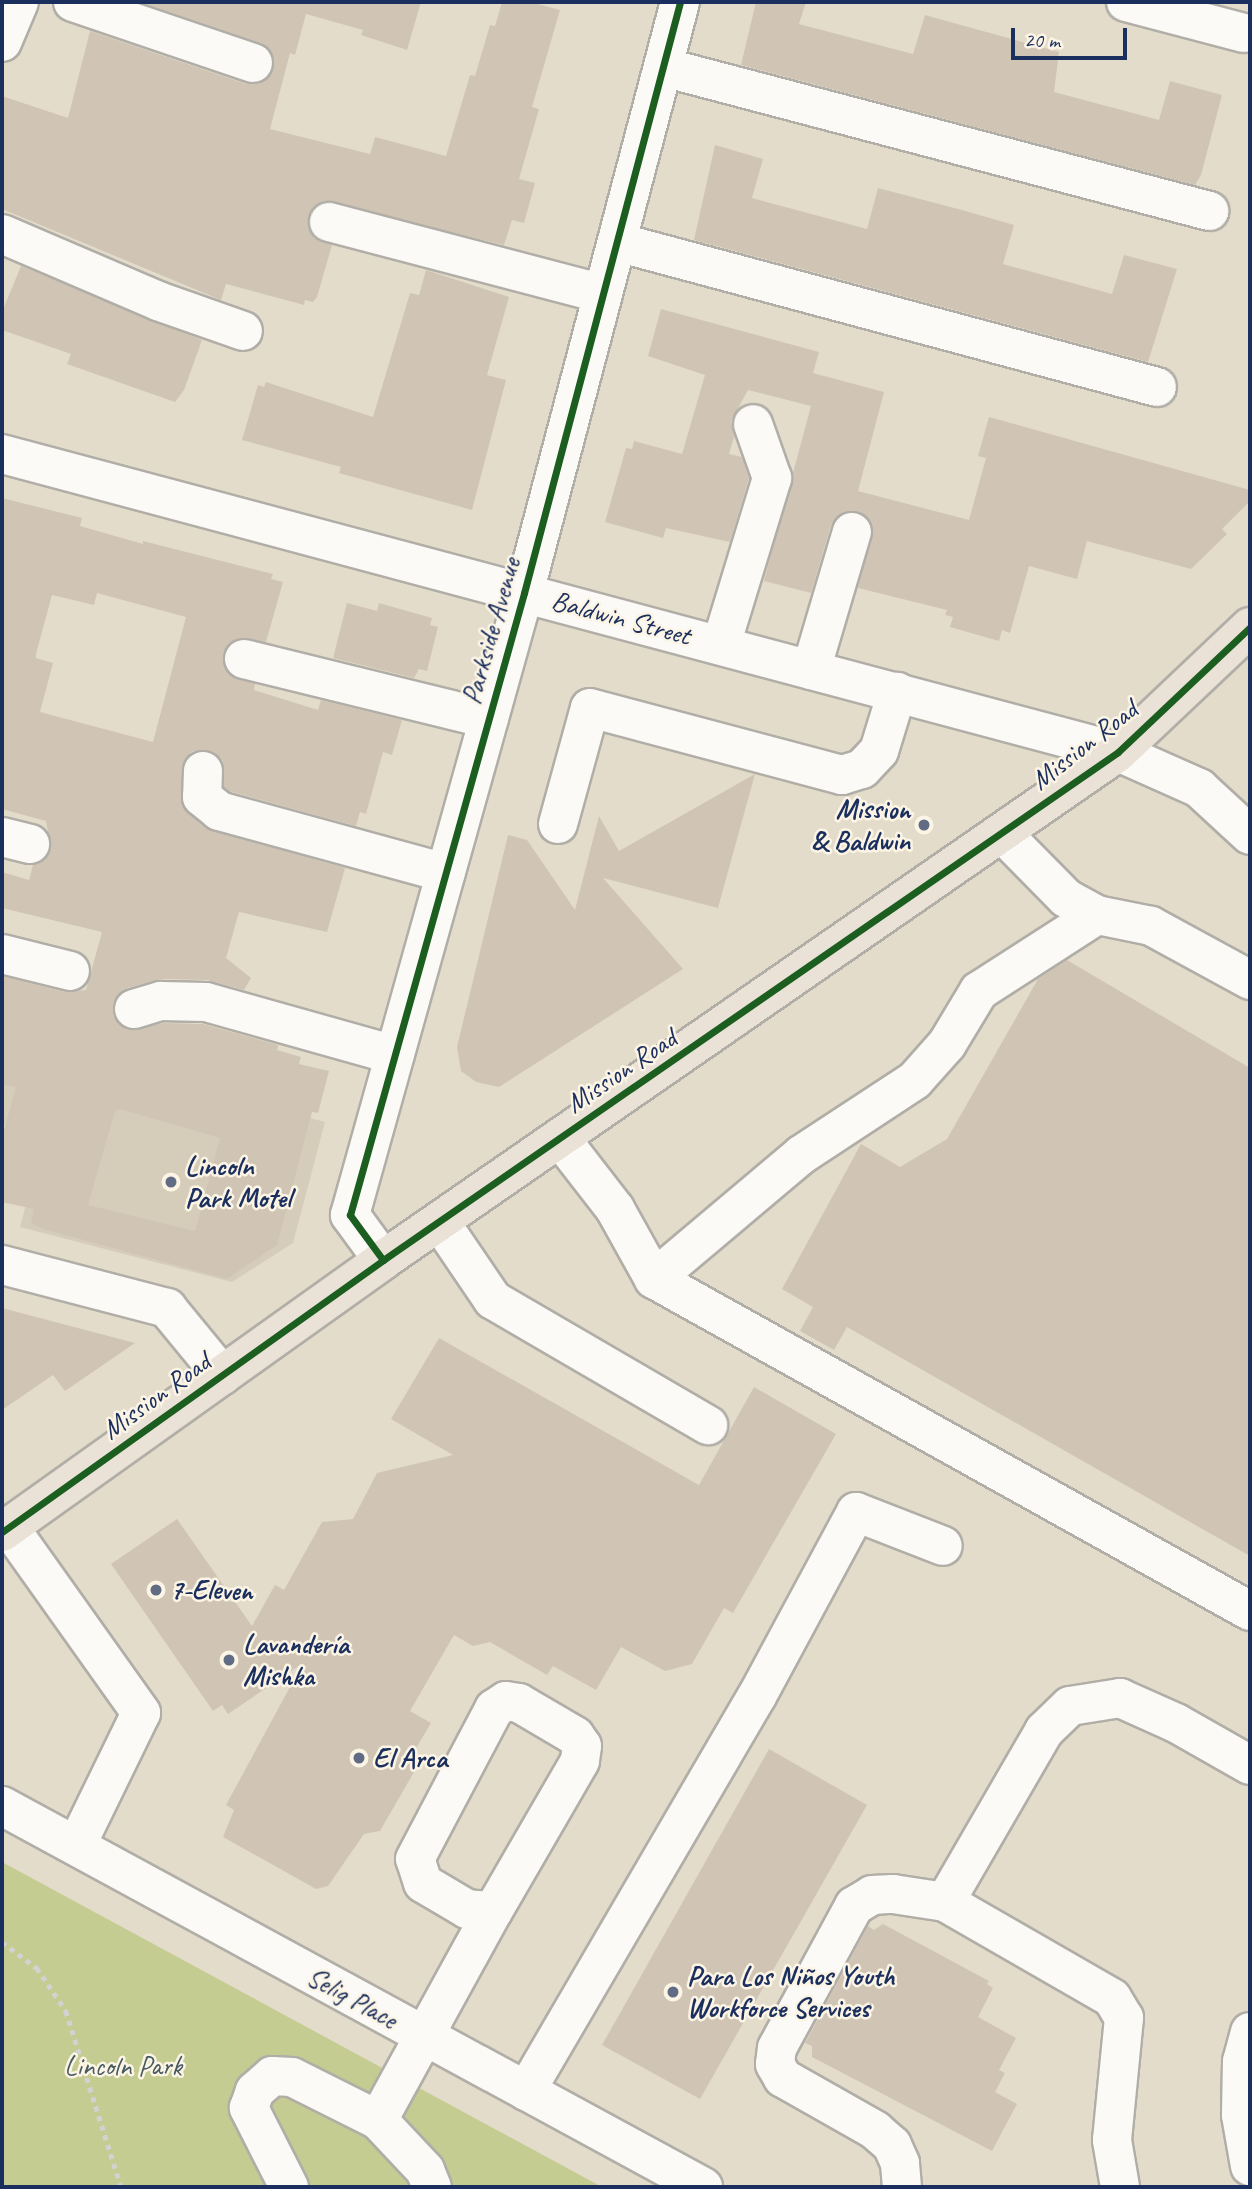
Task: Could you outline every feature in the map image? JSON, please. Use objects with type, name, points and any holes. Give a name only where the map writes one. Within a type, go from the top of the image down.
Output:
[{"type":"main road","name":"Mission Road","points":[[6,1530],[383,1260],[1118,752],[1250,627]]},
{"type":"street","points":[[2,42],[19,2]]},
{"type":"street","points":[[73,2],[253,63]]},
{"type":"street","name":"Parkside Avenue","points":[[383,1260],[350,1215],[524,593],[680,2]]},
{"type":"street","points":[[1126,2],[1244,33]]},
{"type":"street","points":[[663,67],[1209,211]]},
{"type":"street","points":[[329,222],[603,294]]},
{"type":"street","points":[[2,234],[158,301],[243,331]]},
{"type":"street","points":[[617,242],[1157,387]]},
{"type":"street","points":[[721,645],[772,478],[753,424]]},
{"type":"street","name":"Baldwin Street","points":[[2,454],[1118,752],[1199,788],[1250,835]]},
{"type":"street","points":[[811,670],[852,532]]},
{"type":"street","points":[[244,659],[489,719]]},
{"type":"street","points":[[558,824],[590,708],[842,775],[862,769],[879,751],[897,692]]},
{"type":"street","points":[[203,771],[202,797],[219,811],[446,873]]},
{"type":"street","points":[[1002,833],[1066,898],[1097,915],[1151,926],[1250,980]]},
{"type":"street","points":[[654,1279],[801,1155],[915,1080],[947,1044],[979,991],[1097,915]]},
{"type":"street","points":[[2,954],[70,971]]},
{"type":"street","points":[[134,1009],[161,1001],[206,1002],[395,1055]]},
{"type":"street","points":[[560,1138],[615,1209],[654,1279],[1250,1611]]},
{"type":"street","points":[[440,1222],[493,1300],[708,1425]]},
{"type":"street","points":[[2,1265],[167,1308],[222,1375]]},
{"type":"street","points":[[526,2091],[757,1696],[856,1512],[943,1546]]},
{"type":"street","points":[[6,1530],[141,1713],[76,1846]]},
{"type":"street","points":[[946,1902],[1044,1731],[1070,1706],[1120,1698],[1176,1723],[1250,1765]]},
{"type":"street","points":[[378,2120],[426,2039],[493,1911],[580,1761],[582,1746],[575,1736],[519,1703],[506,1701],[494,1709],[415,1859],[423,1883],[467,1909],[493,1911]]},
{"type":"street","name":"Selig Place","points":[[2,1806],[426,2039],[703,2187]]},
{"type":"street","points":[[902,2187],[900,2163],[892,2145],[875,2130],[783,2078],[775,2064],[777,2048],[854,1906],[872,1895],[893,1894],[946,1902],[1112,1998],[1124,2018],[1112,2140],[1120,2187]]},
{"type":"street","points":[[1250,2032],[1242,2061],[1241,2115],[1250,2166]]},
{"type":"street","points":[[289,2187],[249,2108],[255,2091],[272,2076],[292,2077],[378,2120],[425,2170],[432,2187]]},
{"type":"path","points":[[2,1942],[37,1968],[66,2011],[121,2187]]},
{"type":"shaded area","name":"Lincoln Park Motel","points":[[2,1037],[325,1122],[293,1243],[232,1282],[20,1227],[44,1137],[2,1125]]},
{"type":"green space","name":"Lincoln Park","points":[[2,1862],[602,2187],[2,2187]]},
{"type":"building","points":[[140,2],[421,2],[407,50],[361,35],[363,30],[306,14],[295,55],[290,53],[270,129],[370,154],[375,137],[446,156],[470,75],[475,76],[490,25],[495,26],[502,2],[530,2],[560,10],[532,107],[539,109],[519,179],[535,183],[524,223],[512,220],[504,245],[323,201],[313,207],[308,227],[314,238],[332,245],[317,297],[313,302],[305,300],[304,305],[226,284],[221,300],[2,209],[2,96],[68,118],[90,31],[246,84],[258,84],[273,71],[274,58],[261,43]]},
{"type":"building","points":[[756,2],[806,2],[799,24],[913,54],[925,15],[1059,52],[1054,92],[1159,120],[1170,81],[1222,95],[1201,175],[1195,185],[741,65]]},
{"type":"building","points":[[715,145],[763,159],[752,198],[867,229],[878,188],[1014,225],[1003,264],[1112,294],[1124,255],[1177,269],[1148,362],[694,240]]},
{"type":"building","points":[[21,266],[202,340],[184,390],[175,402],[67,364],[71,354],[2,330],[2,312]]},
{"type":"building","points":[[426,270],[509,297],[487,375],[506,380],[472,510],[339,473],[341,467],[242,440],[258,385],[264,387],[266,382],[373,417],[410,293],[419,295]]},
{"type":"building","points":[[661,309],[819,352],[813,373],[884,392],[858,491],[969,520],[986,458],[978,456],[989,417],[1250,490],[1250,501],[1222,529],[1227,534],[1191,569],[1087,541],[1077,579],[1029,566],[1010,633],[1002,630],[999,641],[950,627],[953,617],[945,615],[947,610],[858,588],[873,528],[858,511],[846,511],[831,525],[811,593],[764,581],[811,406],[748,390],[731,421],[734,437],[729,454],[742,457],[749,478],[730,542],[666,528],[663,538],[605,522],[626,448],[632,449],[634,441],[682,454],[705,375],[648,356]]},
{"type":"building","points":[[2,498],[82,518],[80,526],[143,544],[143,541],[273,574],[271,579],[283,582],[266,642],[239,638],[229,643],[223,654],[228,674],[255,684],[254,690],[318,710],[321,700],[402,720],[392,755],[383,752],[366,814],[360,812],[356,826],[229,791],[224,787],[223,761],[214,752],[193,751],[184,760],[182,805],[205,828],[345,868],[327,932],[239,912],[226,958],[251,978],[244,990],[207,980],[161,979],[127,988],[113,1003],[113,1016],[128,1030],[164,1023],[203,1024],[278,1045],[277,1050],[301,1057],[299,1064],[329,1071],[318,1113],[312,1112],[277,1245],[227,1279],[43,1229],[31,1223],[34,1209],[2,1202],[2,1137],[16,1087],[2,1084],[2,976],[65,992],[86,990],[102,932],[2,908],[2,872],[29,880],[33,865],[45,860],[51,849],[46,821],[2,809]],"holes":[[[97,593],[186,617],[153,742],[40,712],[53,663],[36,658],[36,654],[52,595],[94,605]],[[120,1109],[220,1138],[195,1231],[88,1205],[115,1111]]]},
{"type":"building","points":[[347,603],[377,611],[379,603],[432,618],[430,625],[438,627],[427,671],[419,669],[414,678],[333,658]]},
{"type":"building","points":[[755,774],[718,908],[603,878],[683,969],[499,1087],[476,1082],[461,1071],[457,1047],[508,835],[527,840],[575,910],[599,816],[619,851]]},
{"type":"building","points":[[1067,960],[1250,1068],[1250,1556],[847,1327],[834,1350],[800,1331],[813,1307],[782,1289],[861,1144],[900,1167],[947,1139],[1038,979]]},
{"type":"building","points":[[2,1308],[135,1343],[65,1391],[53,1375],[2,1410]]},
{"type":"building","points":[[439,1338],[699,1485],[754,1387],[836,1434],[733,1613],[724,1608],[692,1664],[665,1671],[621,1647],[596,1690],[553,1666],[547,1675],[490,1642],[473,1646],[454,1635],[410,1711],[431,1723],[412,1755],[421,1760],[380,1831],[364,1834],[328,1886],[316,1889],[223,1837],[234,1810],[226,1805],[303,1663],[228,1714],[222,1705],[213,1711],[111,1564],[177,1519],[252,1626],[275,1585],[284,1590],[322,1522],[353,1519],[377,1473],[453,1455],[391,1419]]},
{"type":"building","points":[[769,1749],[867,1805],[700,2099],[602,2045]]},
{"type":"building","points":[[883,1924],[989,1981],[987,1984],[993,1988],[978,2017],[1016,2038],[999,2070],[1005,2073],[995,2092],[1017,2104],[992,2151],[812,2057],[812,2046],[805,2043],[868,1926],[874,1930]]},
{"type":"cycle path","points":[[383,1260],[350,1215],[524,593],[680,2]]},
{"type":"cycle path","points":[[2,1532],[383,1260],[1118,752],[1250,627]]},
{"type":"place","name":"Mission & Baldwin","points":[[924,825]]},
{"type":"place","name":"Lincoln Park Motel","points":[[171,1182]]},
{"type":"place","name":"7-Eleven","points":[[156,1590]]},
{"type":"place","name":"Lavandería Mishka","points":[[229,1660]]},
{"type":"place","name":"El Arca","points":[[359,1758]]},
{"type":"place","name":"Para Los Niños Youth Workforce Services","points":[[673,1992]]}]
